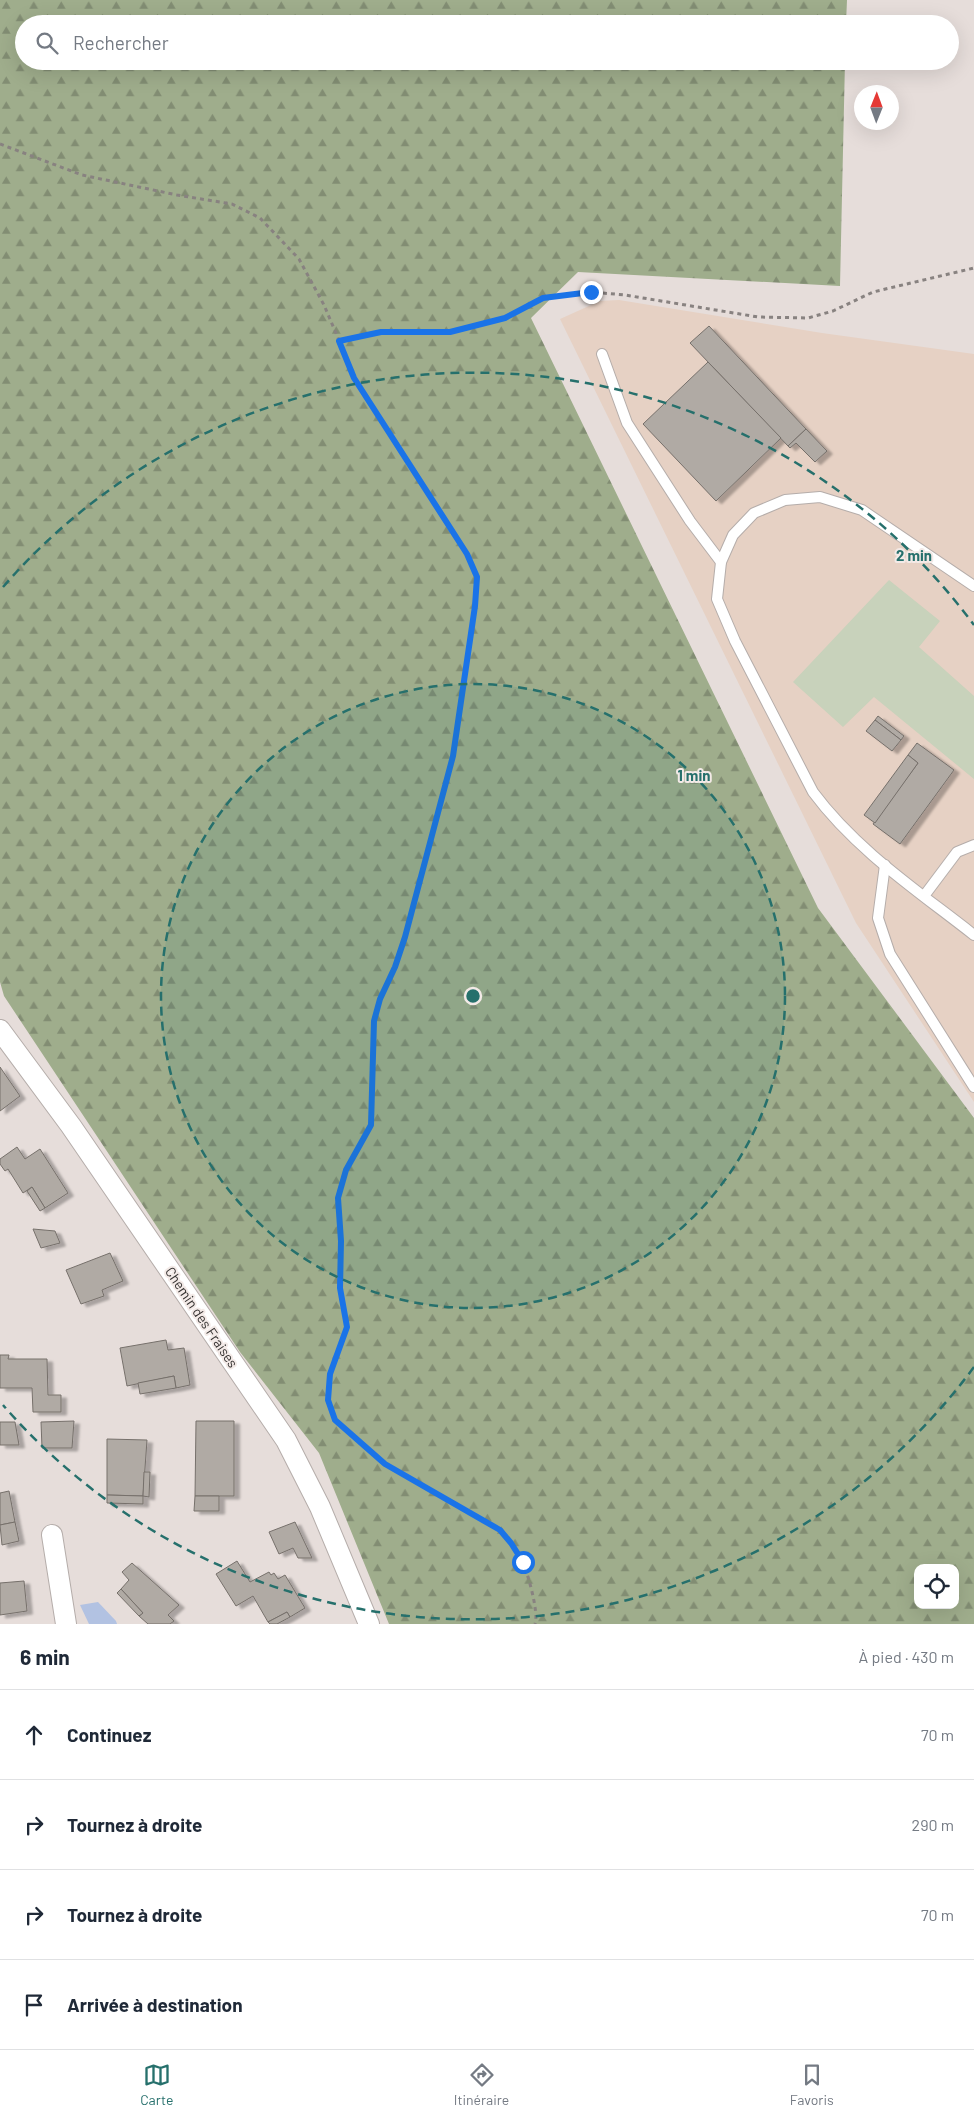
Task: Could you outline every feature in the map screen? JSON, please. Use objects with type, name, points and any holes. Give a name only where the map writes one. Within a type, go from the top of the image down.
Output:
[{"type":"street","name":"Chemin des Fraises","points":[[0,1030],[71,1126],[286,1440],[320,1507],[370,1624]]},
{"type":"street","points":[[52,1535],[66,1624]]},
{"type":"lane","points":[[602,354],[627,423],[690,521],[721,562]]},
{"type":"lane","points":[[974,586],[862,510],[820,497],[786,500],[754,513],[733,535],[721,562],[717,599],[735,641],[813,792],[856,842],[974,935]]},
{"type":"lane","points":[[924,896],[957,852],[974,845]]},
{"type":"lane","points":[[884,865],[878,918],[890,954],[974,1087]]},
{"type":"path","points":[[0,144],[82,175],[177,195],[232,204],[260,218],[300,259],[324,305],[354,378],[467,554],[477,577],[475,606],[453,756],[405,937],[395,967],[380,999],[374,1021],[371,1125],[346,1170],[338,1198],[341,1241],[340,1288],[347,1327],[330,1374],[328,1400],[335,1420],[385,1464],[500,1530],[523,1562],[534,1605],[535,1624]]},
{"type":"path","points":[[339,341],[381,332],[450,332],[505,318],[543,298],[591,292],[758,317],[808,318],[833,311],[873,292],[974,268]]},
{"type":"shaded area","points":[[619,300],[822,333],[974,354],[974,1102],[856,923],[560,319],[600,301]]},
{"type":"green space","points":[[0,0],[847,0],[846,15],[15,15],[15,70],[845,70],[840,286],[578,272],[531,318],[818,908],[974,1118],[974,1624],[389,1624],[319,1453],[240,1352],[4,996],[0,982]]},
{"type":"green space","points":[[889,580],[940,621],[919,647],[974,696],[974,779],[874,697],[843,727],[793,682]]},
{"type":"water","points":[[98,1602],[117,1624],[89,1624],[80,1605]]},
{"type":"building","points":[[709,326],[806,429],[788,446],[690,343]]},
{"type":"building","points":[[708,362],[781,438],[716,501],[643,424]]},
{"type":"building","points":[[806,429],[827,451],[815,462],[796,443],[790,448],[788,446]]},
{"type":"building","points":[[878,716],[904,736],[901,740],[875,720]]},
{"type":"building","points":[[875,720],[901,740],[892,751],[866,731]]},
{"type":"building","points":[[917,743],[954,770],[900,844],[873,824],[918,763],[908,755]]},
{"type":"building","points":[[908,755],[918,763],[875,823],[864,815]]},
{"type":"building","points":[[0,1067],[20,1096],[0,1111]]},
{"type":"building","points":[[17,1147],[25,1159],[40,1149],[68,1193],[45,1208],[32,1187],[23,1193],[8,1169],[5,1171],[0,1164],[0,1159]]},
{"type":"building","points":[[32,1187],[45,1208],[40,1211],[27,1191]]},
{"type":"building","points":[[33,1229],[55,1231],[60,1243],[41,1248]]},
{"type":"building","points":[[110,1253],[123,1281],[102,1290],[104,1296],[81,1304],[66,1270]]},
{"type":"building","points":[[166,1340],[168,1350],[184,1348],[190,1385],[176,1388],[174,1376],[127,1386],[120,1348]]},
{"type":"building","points":[[0,1355],[9,1355],[8,1359],[47,1359],[48,1395],[61,1395],[61,1412],[33,1412],[32,1388],[0,1388]]},
{"type":"building","points":[[174,1376],[176,1388],[140,1394],[138,1383]]},
{"type":"building","points":[[74,1421],[72,1448],[42,1448],[41,1422]]},
{"type":"building","points":[[196,1421],[234,1421],[234,1496],[195,1496]]},
{"type":"building","points":[[0,1422],[15,1422],[19,1445],[0,1445]]},
{"type":"building","points":[[107,1439],[147,1440],[143,1496],[107,1495]]},
{"type":"building","points":[[144,1472],[150,1472],[149,1497],[143,1496]]},
{"type":"building","points":[[9,1491],[15,1522],[0,1525],[0,1493]]},
{"type":"building","points":[[107,1495],[143,1496],[143,1504],[107,1503]]},
{"type":"building","points":[[195,1496],[219,1496],[219,1511],[194,1511]]},
{"type":"building","points":[[15,1522],[19,1541],[2,1545],[0,1525]]},
{"type":"building","points":[[295,1522],[312,1558],[298,1558],[293,1548],[279,1554],[269,1532]]},
{"type":"building","points":[[237,1561],[250,1582],[269,1572],[271,1575],[274,1573],[278,1579],[285,1575],[305,1608],[290,1617],[287,1612],[268,1622],[253,1596],[236,1606],[216,1574]]},
{"type":"building","points":[[132,1563],[179,1605],[168,1615],[174,1621],[170,1624],[148,1624],[139,1616],[143,1613],[121,1589],[129,1580],[122,1572]]},
{"type":"building","points":[[24,1581],[27,1611],[0,1615],[0,1583]]},
{"type":"building","points":[[121,1589],[143,1613],[139,1616],[117,1593]]},
{"type":"building","points":[[287,1612],[290,1617],[277,1624],[270,1624],[268,1622]]},
{"type":"route","points":[[523,1562],[500,1530],[385,1464],[335,1420],[328,1400],[330,1374],[347,1327],[340,1288],[341,1241],[338,1198],[346,1170],[371,1125],[374,1021],[380,999],[395,967],[405,937],[453,756],[466,653],[475,606],[477,577],[467,554],[354,378],[339,341],[381,332],[450,332],[505,318],[543,298],[591,292]]}]
